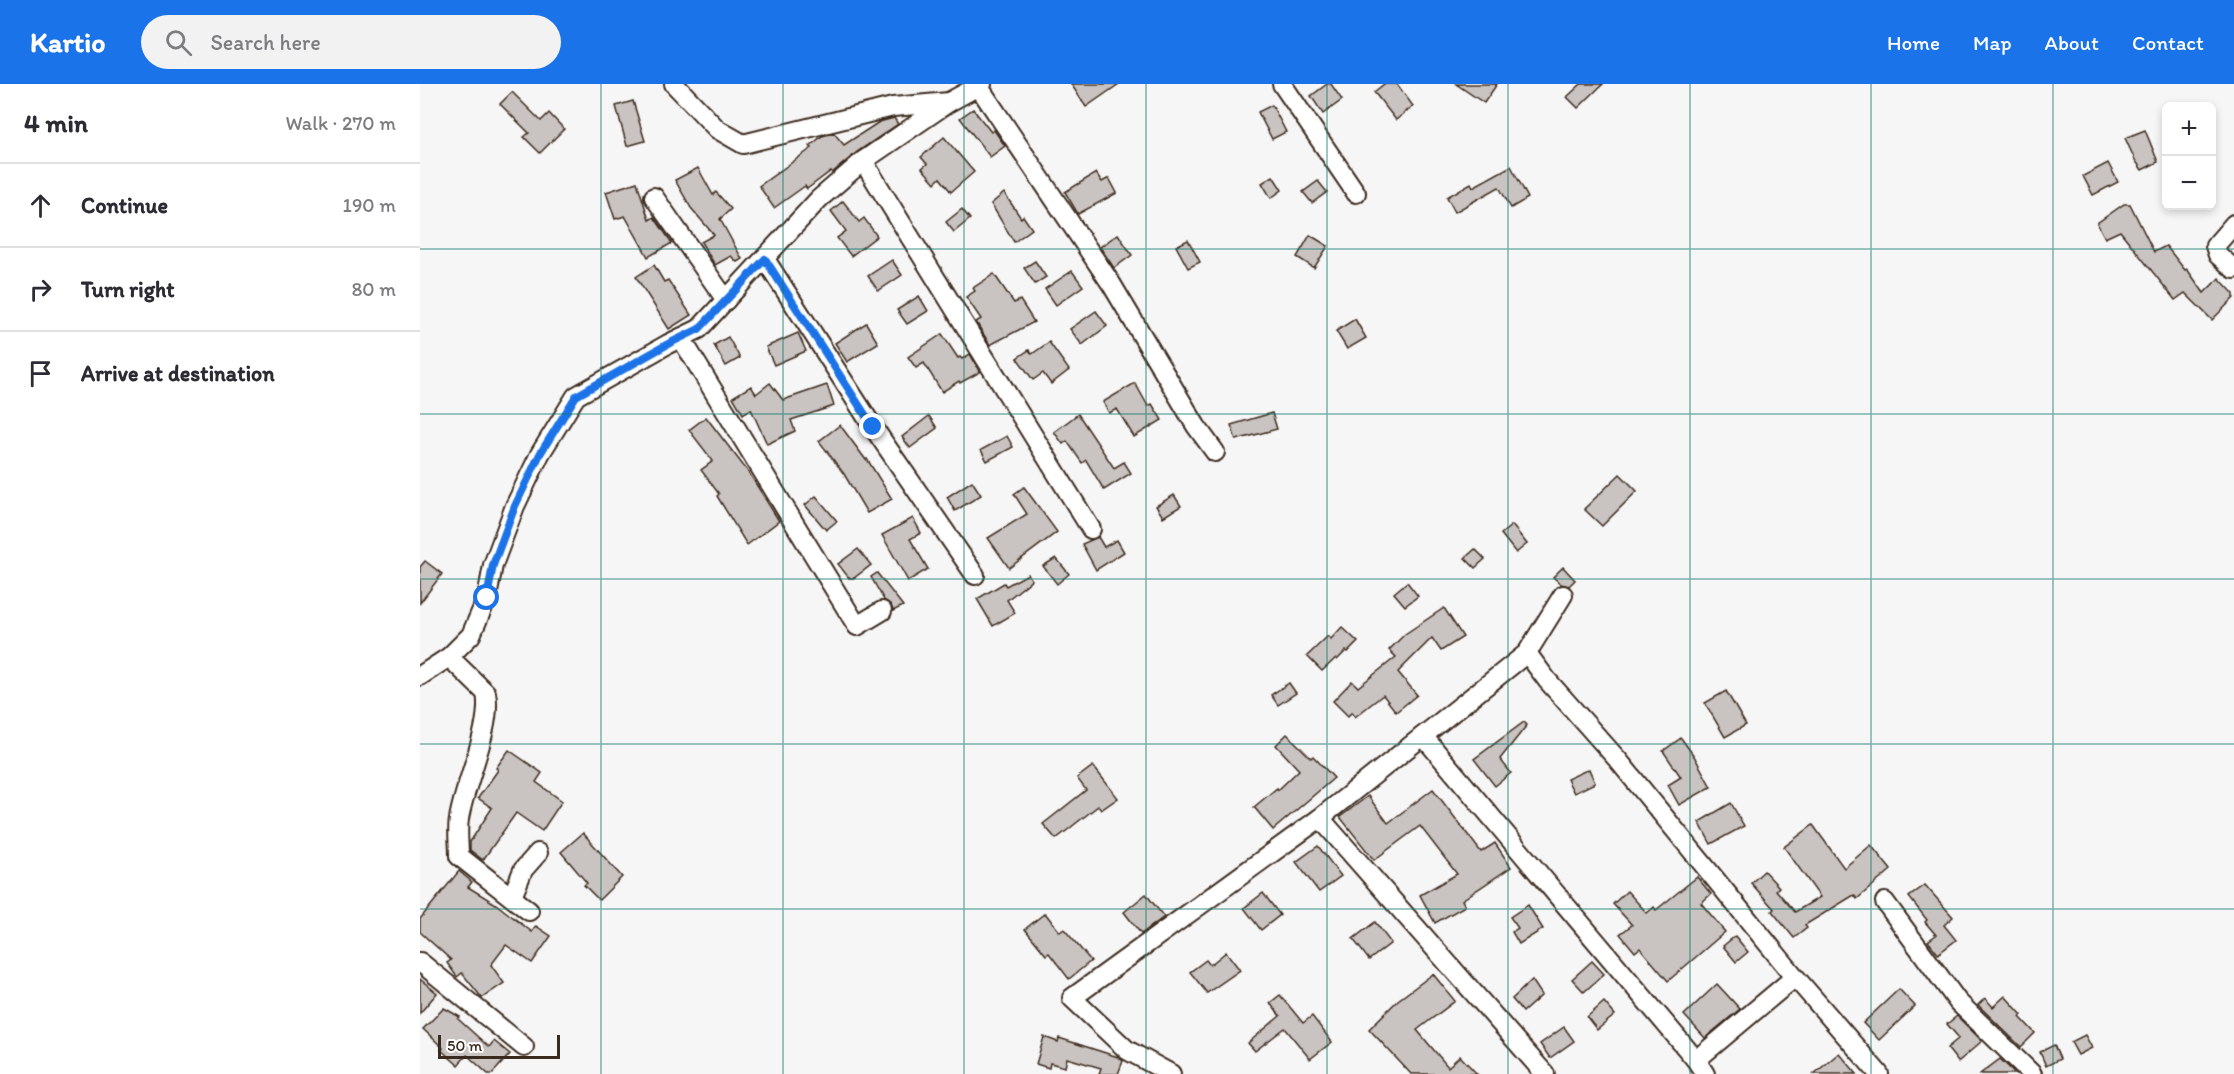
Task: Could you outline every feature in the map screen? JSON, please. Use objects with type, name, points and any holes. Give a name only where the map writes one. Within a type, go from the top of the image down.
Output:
[{"type":"street","points":[[674,84],[717,129],[743,144],[893,107],[949,102]]},
{"type":"street","points":[[1282,84],[1356,193]]},
{"type":"street","points":[[420,676],[449,657],[471,635],[487,598],[493,565],[515,506],[540,454],[576,396],[699,329],[819,198],[863,161],[949,102],[980,85],[1112,285],[1196,426],[1215,452]]},
{"type":"street","points":[[863,161],[1091,529]]},
{"type":"street","points":[[654,197],[726,300]]},
{"type":"street","points":[[2234,224],[2215,246],[2218,255],[2234,269]]},
{"type":"street","points":[[765,259],[873,427],[975,575]]},
{"type":"street","points":[[681,338],[857,626],[882,611]]},
{"type":"street","points":[[1171,1074],[1127,1050],[1072,998],[1320,818],[1527,653],[1563,595]]},
{"type":"street","points":[[1527,653],[1547,680],[1618,760],[1795,978],[1879,1074]]},
{"type":"street","points":[[449,657],[486,693],[487,701],[485,721],[458,819],[459,856],[528,911]]},
{"type":"street","points":[[1423,736],[1701,1067],[1795,978]]},
{"type":"street","points":[[1320,818],[1545,1074]]},
{"type":"street","points":[[512,897],[523,870],[538,853]]},
{"type":"street","points":[[1885,902],[1958,1002],[2032,1074]]},
{"type":"street","points":[[420,962],[524,1047]]},
{"type":"building","points":[[1071,84],[1119,84],[1086,107]]},
{"type":"building","points":[[1327,84],[1331,84],[1342,100],[1323,114],[1311,96]]},
{"type":"building","points":[[1384,84],[1397,84],[1413,106],[1396,120],[1374,92]]},
{"type":"building","points":[[1456,84],[1497,84],[1484,103]]},
{"type":"building","points":[[1581,84],[1603,84],[1578,108],[1567,97]]},
{"type":"building","points":[[512,92],[541,121],[549,113],[564,129],[540,153],[524,137],[529,133],[500,104]]},
{"type":"building","points":[[633,101],[645,141],[627,146],[616,106]]},
{"type":"building","points":[[1272,105],[1286,132],[1272,139],[1258,112]]},
{"type":"building","points":[[973,109],[991,132],[994,130],[1005,146],[990,157],[960,118]]},
{"type":"building","points":[[894,118],[898,124],[857,152],[832,173],[831,171],[807,189],[805,186],[774,208],[759,186],[812,148],[810,146],[822,136],[834,133],[844,145],[879,122]]},
{"type":"building","points":[[2145,130],[2158,162],[2142,170],[2125,138]]},
{"type":"building","points":[[944,137],[974,172],[951,192],[940,178],[935,183],[922,168],[927,164],[921,157]]},
{"type":"building","points":[[2108,163],[2118,182],[2093,195],[2083,176]]},
{"type":"building","points":[[1511,166],[1528,198],[1511,208],[1499,187],[1455,212],[1447,197],[1471,183],[1473,187]]},
{"type":"building","points":[[698,168],[713,195],[716,192],[731,209],[720,219],[742,259],[737,262],[731,256],[715,265],[701,242],[714,235],[691,208],[675,180]]},
{"type":"building","points":[[1096,173],[1102,182],[1109,178],[1117,193],[1078,214],[1065,192]]},
{"type":"building","points":[[1273,176],[1282,190],[1271,198],[1262,183]]},
{"type":"building","points":[[1318,181],[1327,192],[1312,203],[1303,192]]},
{"type":"building","points":[[637,182],[649,220],[654,217],[672,243],[648,257],[625,216],[615,219],[606,192]]},
{"type":"building","points":[[1004,193],[1021,218],[1023,216],[1032,229],[1014,242],[991,204]]},
{"type":"building","points":[[843,201],[859,222],[864,218],[877,236],[851,256],[837,238],[846,231],[831,211]]},
{"type":"building","points":[[2124,204],[2130,204],[2154,252],[2166,246],[2185,270],[2187,269],[2204,293],[2219,278],[2234,294],[2234,298],[2212,320],[2185,293],[2175,300],[2120,231],[2105,238],[2097,223]]},
{"type":"building","points":[[962,209],[970,219],[954,232],[946,222]]},
{"type":"building","points":[[1118,234],[1132,255],[1114,268],[1100,247]]},
{"type":"building","points":[[1310,235],[1328,246],[1314,268],[1297,257]]},
{"type":"building","points":[[1188,240],[1200,262],[1188,268],[1176,246]]},
{"type":"building","points":[[892,260],[902,275],[878,291],[868,276]]},
{"type":"building","points":[[1035,261],[1046,277],[1035,284],[1024,268]]},
{"type":"building","points":[[654,265],[664,282],[668,280],[691,315],[669,329],[636,277]]},
{"type":"building","points":[[1072,271],[1083,286],[1056,305],[1045,289]]},
{"type":"building","points":[[994,274],[1014,303],[1020,300],[1034,322],[990,345],[976,322],[981,319],[966,297],[975,291],[973,288]]},
{"type":"building","points":[[919,296],[928,311],[907,324],[897,310]]},
{"type":"building","points":[[1096,311],[1107,326],[1082,345],[1070,329]]},
{"type":"building","points":[[1355,319],[1366,338],[1347,349],[1336,331]]},
{"type":"building","points":[[866,323],[878,343],[847,362],[835,343]]},
{"type":"building","points":[[798,333],[806,351],[774,365],[766,347]]},
{"type":"building","points":[[942,334],[958,358],[962,359],[970,354],[980,372],[960,383],[959,381],[942,392],[924,363],[916,368],[908,357]]},
{"type":"building","points":[[728,337],[740,358],[726,366],[714,345]]},
{"type":"building","points":[[1049,342],[1069,370],[1051,384],[1043,373],[1033,380],[1017,358],[1029,350],[1032,354]]},
{"type":"building","points":[[770,383],[783,400],[827,385],[834,406],[791,420],[795,431],[767,444],[751,409],[743,414],[733,397],[751,386],[756,394]]},
{"type":"building","points":[[1135,383],[1148,406],[1152,404],[1162,420],[1134,437],[1117,409],[1109,413],[1103,402]]},
{"type":"building","points":[[1272,413],[1277,429],[1236,440],[1231,425]]},
{"type":"building","points":[[1078,414],[1114,468],[1124,462],[1131,473],[1104,490],[1086,460],[1082,463],[1067,441],[1063,444],[1054,432]]},
{"type":"building","points":[[929,416],[937,428],[910,448],[902,437]]},
{"type":"building","points":[[706,417],[749,473],[779,521],[747,545],[717,496],[719,494],[701,470],[713,461],[689,430]]},
{"type":"building","points":[[840,425],[867,459],[892,499],[867,513],[844,474],[819,441]]},
{"type":"building","points":[[1007,436],[1013,447],[987,461],[981,450]]},
{"type":"building","points":[[1620,474],[1637,491],[1602,526],[1584,509]]},
{"type":"building","points":[[972,481],[981,495],[955,511],[947,497]]},
{"type":"building","points":[[1024,487],[1057,532],[1009,568],[988,538],[1027,514],[1014,494]]},
{"type":"building","points":[[1174,495],[1181,506],[1163,517],[1156,506]]},
{"type":"building","points":[[816,496],[837,521],[826,530],[805,505]]},
{"type":"building","points":[[913,518],[921,533],[910,539],[928,569],[908,581],[882,535]]},
{"type":"building","points":[[1512,525],[1527,544],[1516,553],[1501,534]]},
{"type":"building","points":[[1098,537],[1104,547],[1117,540],[1124,552],[1096,570],[1082,544]]},
{"type":"building","points":[[858,549],[871,565],[854,578],[849,578],[838,564]]},
{"type":"building","points":[[1475,549],[1485,559],[1475,568],[1465,558]]},
{"type":"building","points":[[1056,558],[1069,574],[1057,584],[1043,566]]},
{"type":"building","points":[[425,561],[442,574],[420,603],[420,567]]},
{"type":"building","points":[[1563,567],[1575,580],[1569,586],[1561,584],[1553,577]]},
{"type":"building","points":[[877,573],[903,606],[893,611],[891,605],[884,600],[871,577]]},
{"type":"building","points":[[1028,574],[1032,580],[1007,600],[1015,613],[993,626],[977,599],[1004,583],[1006,586]]},
{"type":"building","points":[[1407,582],[1418,596],[1405,606],[1394,593]]},
{"type":"building","points":[[1444,608],[1463,637],[1441,651],[1432,638],[1398,672],[1417,695],[1396,712],[1383,695],[1355,717],[1352,712],[1348,716],[1333,701],[1352,681],[1358,687],[1396,657],[1389,650],[1405,634]]},
{"type":"building","points":[[1342,627],[1358,642],[1322,671],[1307,656],[1328,636],[1331,639]]},
{"type":"building","points":[[1289,683],[1296,693],[1278,705],[1271,695]]},
{"type":"building","points":[[1726,691],[1746,725],[1725,737],[1705,703]]},
{"type":"building","points":[[1524,722],[1527,725],[1500,759],[1511,773],[1495,786],[1474,759]]},
{"type":"building","points":[[1287,734],[1334,778],[1273,830],[1254,807],[1277,788],[1278,790],[1299,770],[1276,745]]},
{"type":"building","points":[[1681,738],[1711,787],[1679,805],[1668,785],[1681,777],[1663,751]]},
{"type":"building","points":[[509,750],[542,773],[536,782],[562,801],[542,831],[516,813],[483,860],[470,850],[470,842],[492,808],[478,798]]},
{"type":"building","points":[[1093,766],[1118,798],[1101,810],[1098,806],[1056,839],[1043,824],[1086,790],[1077,778]]},
{"type":"building","points":[[1589,769],[1595,783],[1574,793],[1567,779]]},
{"type":"building","points":[[1433,789],[1481,852],[1495,843],[1511,867],[1462,900],[1465,906],[1435,923],[1420,895],[1457,874],[1420,826],[1374,860],[1340,817],[1368,796],[1388,823]]},
{"type":"building","points":[[1731,803],[1744,826],[1711,844],[1699,822]]},
{"type":"building","points":[[1813,825],[1844,868],[1871,845],[1891,870],[1857,899],[1854,895],[1805,925],[1807,928],[1794,938],[1772,911],[1774,909],[1751,883],[1764,871],[1779,887],[1776,890],[1795,912],[1820,897],[1784,847]]},
{"type":"building","points":[[583,833],[622,877],[599,900],[584,885],[587,883],[561,852]]},
{"type":"building","points":[[1318,846],[1341,876],[1319,892],[1296,862]]},
{"type":"building","points":[[459,871],[472,882],[468,887],[496,904],[532,932],[536,926],[551,936],[532,963],[506,945],[491,965],[504,983],[482,998],[462,973],[457,977],[447,963],[451,960],[420,932],[420,919]]},
{"type":"building","points":[[1697,877],[1711,894],[1701,903],[1725,932],[1668,981],[1640,948],[1635,952],[1620,934],[1632,925],[1613,904],[1627,891],[1647,913],[1654,907],[1656,910]]},
{"type":"building","points":[[1925,885],[1953,917],[1944,925],[1956,940],[1938,954],[1928,941],[1936,935],[1909,897]]},
{"type":"building","points":[[1263,893],[1280,915],[1261,930],[1244,908]]},
{"type":"building","points":[[1146,894],[1164,917],[1141,934],[1124,912]]},
{"type":"building","points":[[1528,905],[1543,929],[1519,944],[1512,932],[1518,928],[1510,917]]},
{"type":"building","points":[[1045,913],[1060,932],[1064,929],[1091,961],[1069,979],[1049,953],[1046,955],[1025,929]]},
{"type":"building","points":[[1375,922],[1391,943],[1369,960],[1353,939]]},
{"type":"building","points":[[1735,936],[1748,952],[1736,962],[1723,946]]},
{"type":"building","points":[[1226,952],[1240,970],[1207,993],[1190,972],[1206,960],[1210,965]]},
{"type":"building","points":[[1592,961],[1604,974],[1584,992],[1572,979]]},
{"type":"building","points":[[1433,974],[1455,1001],[1417,1030],[1448,1067],[1460,1056],[1477,1074],[1411,1074],[1369,1029],[1398,1000]]},
{"type":"building","points":[[420,979],[437,993],[420,1013]]},
{"type":"building","points":[[1532,980],[1542,995],[1523,1012],[1512,999]]},
{"type":"building","points":[[1717,984],[1740,1009],[1705,1038],[1684,1015]]},
{"type":"building","points":[[1899,989],[1915,1006],[1879,1040],[1863,1023]]},
{"type":"building","points":[[1280,995],[1303,1023],[1312,1016],[1332,1042],[1310,1059],[1285,1028],[1255,1051],[1248,1043],[1280,1016],[1270,1003]]},
{"type":"building","points":[[2005,996],[2035,1033],[2021,1047],[1978,1005],[1985,998],[1993,1007]]},
{"type":"building","points":[[1604,1002],[1615,1015],[1597,1030],[1587,1017]]},
{"type":"building","points":[[444,1008],[460,1017],[458,1019],[489,1047],[494,1041],[510,1054],[492,1074],[488,1074],[467,1055],[458,1065],[423,1029]]},
{"type":"building","points":[[1957,1016],[1982,1041],[1958,1062],[1947,1048],[1959,1038],[1947,1024]]},
{"type":"building","points":[[1564,1027],[1574,1041],[1550,1058],[1540,1044]]},
{"type":"building","points":[[2085,1035],[2092,1048],[2078,1055],[2071,1042]]},
{"type":"building","points":[[1044,1037],[1058,1042],[1059,1038],[1118,1057],[1123,1061],[1118,1074],[1099,1074],[1101,1068],[1067,1058],[1065,1067],[1050,1063],[1049,1068],[1036,1064]]},
{"type":"building","points":[[2054,1045],[2060,1059],[2046,1066],[2040,1052]]},
{"type":"building","points":[[1839,1053],[1857,1074],[1814,1074]]},
{"type":"building","points":[[2000,1059],[2016,1074],[1980,1074]]},
{"type":"route","points":[[487,598],[493,565],[515,506],[540,454],[576,396],[699,329],[765,259],[873,427]]}]
